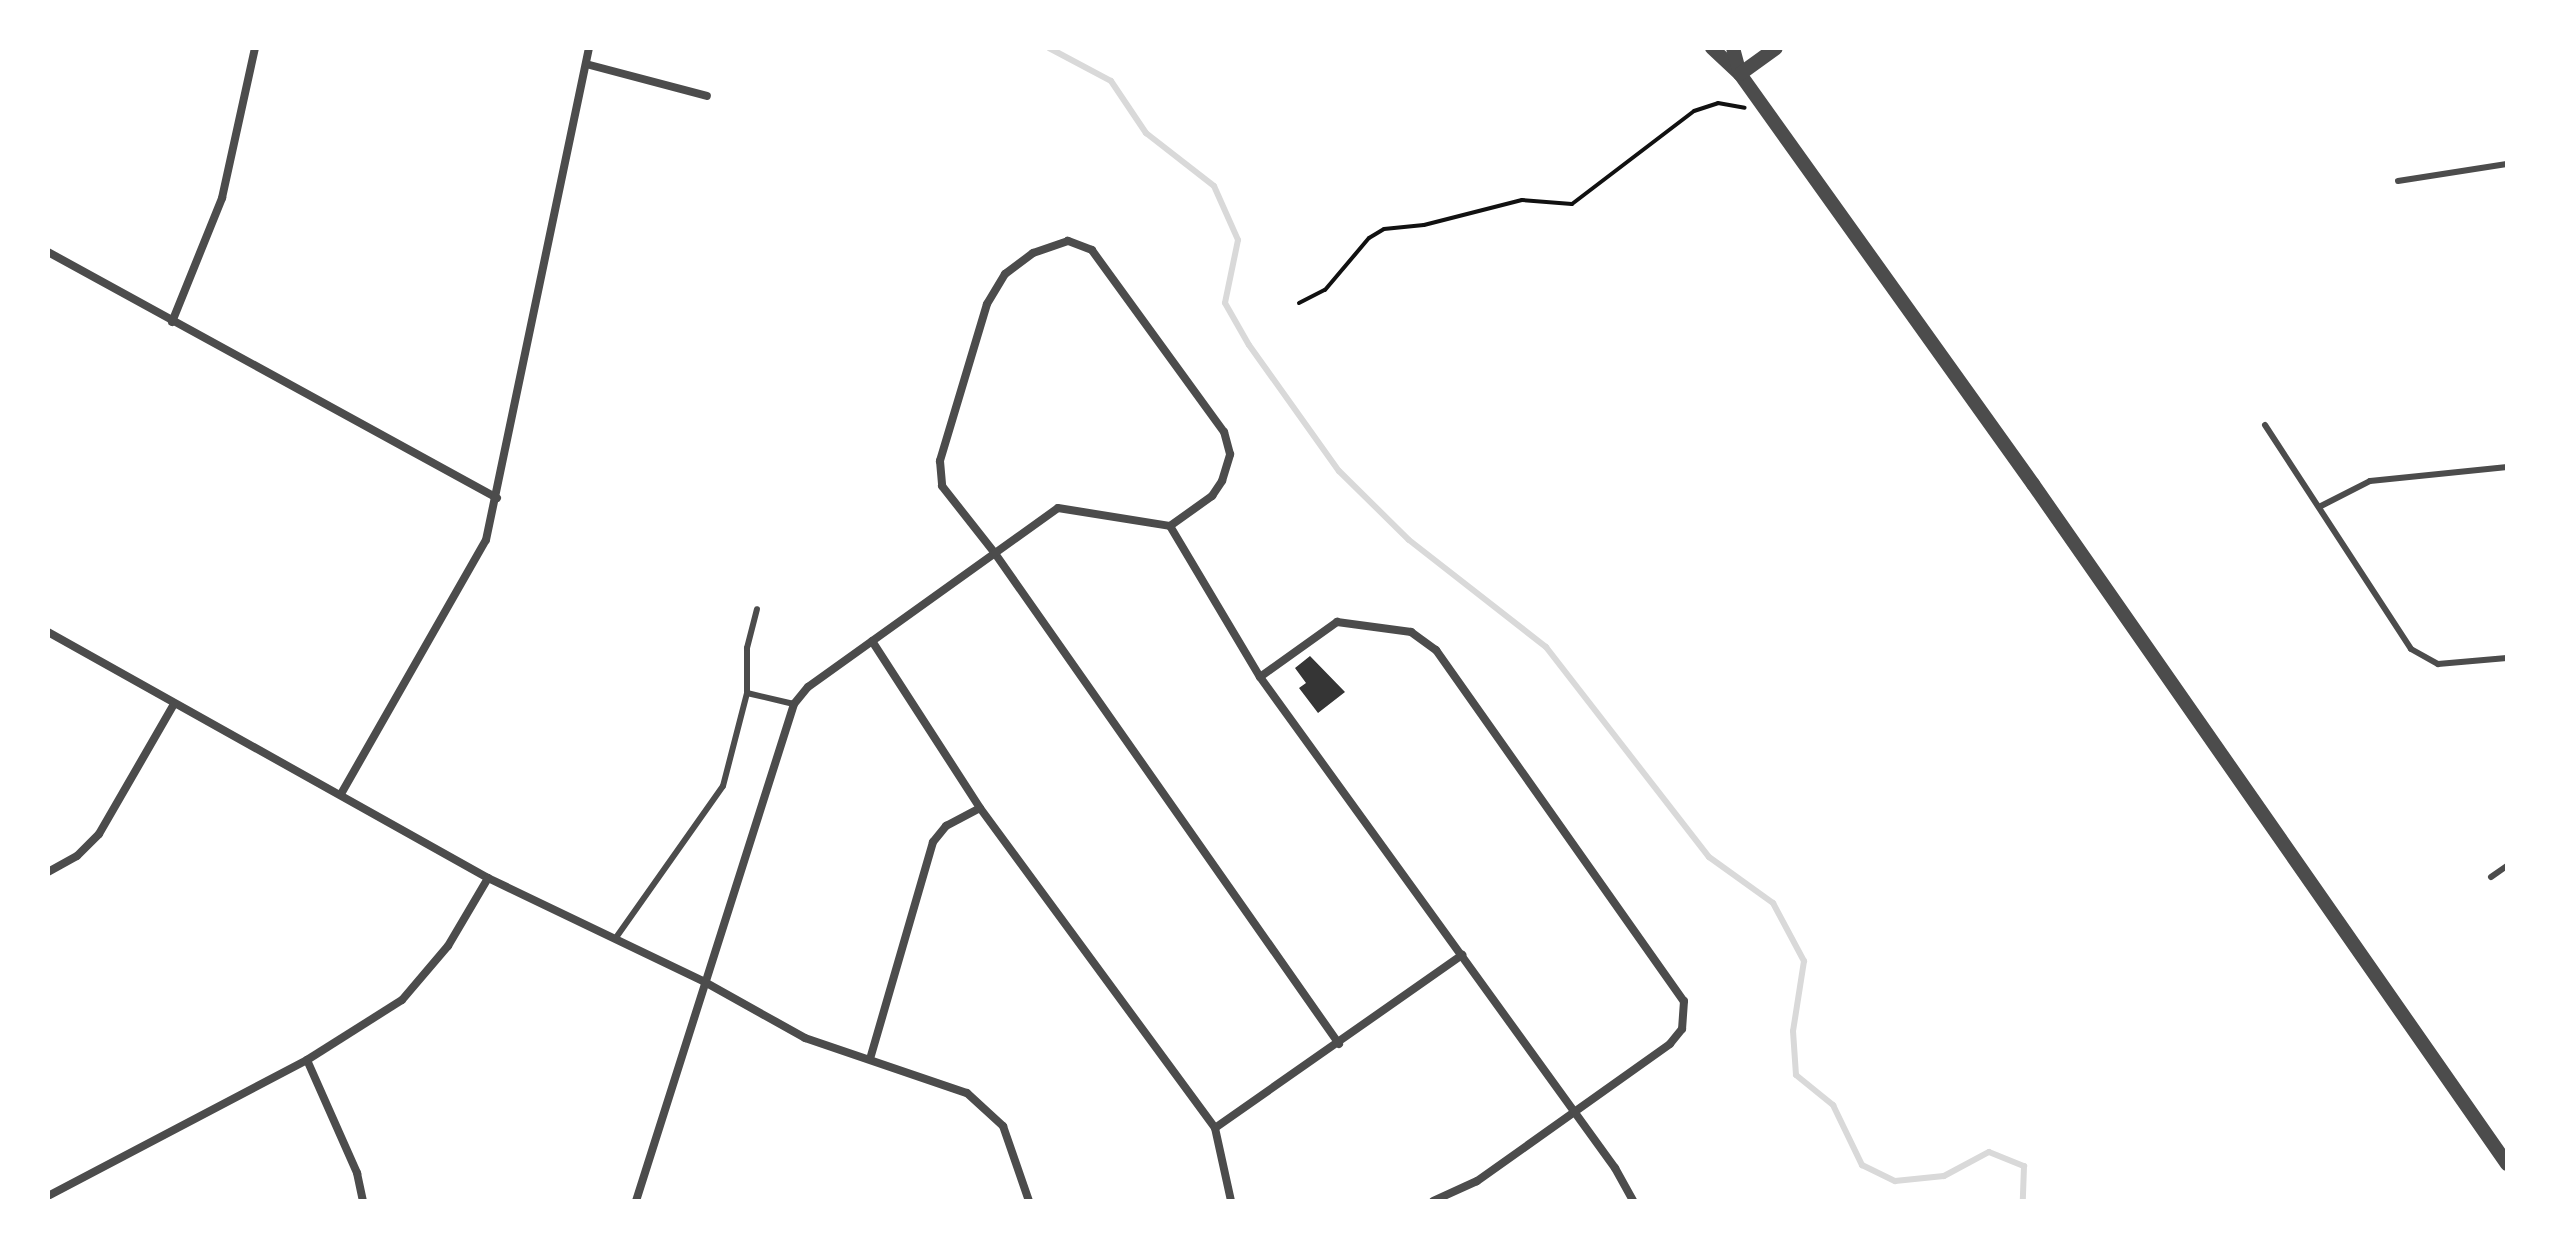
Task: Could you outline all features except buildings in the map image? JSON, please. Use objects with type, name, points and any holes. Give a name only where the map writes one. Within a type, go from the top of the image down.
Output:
[{"type":"street","points":[[172,322],[222,198],[255,48]]},
{"type":"street","points":[[341,794],[470,574],[497,498],[589,48]]},
{"type":"street","points":[[1712,48],[1740,74],[2033,484],[2507,1164]]},
{"type":"street","points":[[1733,48],[1740,74]]},
{"type":"street","points":[[1740,74],[1776,48]]},
{"type":"street","points":[[586,64],[707,96]]},
{"type":"street","points":[[636,1201],[703,981],[794,704],[808,687],[994,552],[1058,508],[1170,526],[1212,496],[1230,454],[1224,432],[1092,250],[1080,243],[1054,243],[1018,262],[995,289],[938,469],[942,486],[994,552],[1339,1044]]},
{"type":"street","points":[[48,252],[497,498]]},
{"type":"street","points":[[1170,526],[1260,677],[1462,955],[1633,1201]]},
{"type":"street","points":[[1260,677],[1337,622],[1411,632],[1436,650],[1684,1001],[1684,1023],[1676,1038],[1468,1187],[1433,1201]]},
{"type":"street","points":[[48,632],[488,878],[703,981],[805,1038],[967,1093],[995,1114],[1013,1147],[1029,1201]]},
{"type":"street","points":[[872,641],[980,808],[1215,1128],[1231,1201]]},
{"type":"street","points":[[48,872],[77,856],[99,834],[174,704]]},
{"type":"street","points":[[870,1059],[933,842],[946,826],[980,808]]},
{"type":"street","points":[[48,1196],[307,1060],[380,1015],[421,982],[488,878]]},
{"type":"street","points":[[1215,1128],[1462,955]]},
{"type":"street","points":[[307,1060],[357,1173],[363,1201]]},
{"type":"lane","points":[[2398,181],[2507,164]]},
{"type":"lane","points":[[2265,425],[2411,649],[2423,659],[2438,664],[2507,658]]},
{"type":"lane","points":[[2319,507],[2370,481],[2507,467]]},
{"type":"lane","points":[[615,939],[723,786],[747,693],[747,648],[757,609]]},
{"type":"lane","points":[[747,693],[794,704]]},
{"type":"lane","points":[[2491,877],[2507,866]]},
{"type":"path","points":[[1299,303],[1325,290],[1369,238],[1384,229],[1424,225],[1522,200],[1572,204],[1706,105],[1767,112]]},
{"type":"waterway","points":[[1049,48],[1111,81],[1146,133],[1214,186],[1238,240],[1225,303],[1249,345],[1339,471],[1409,540],[1546,647],[1709,857],[1773,903],[1804,961],[1793,1031],[1796,1075],[1833,1105],[1862,1165],[1895,1181],[1944,1176],[1989,1152],[2024,1166],[2023,1201]]}]
